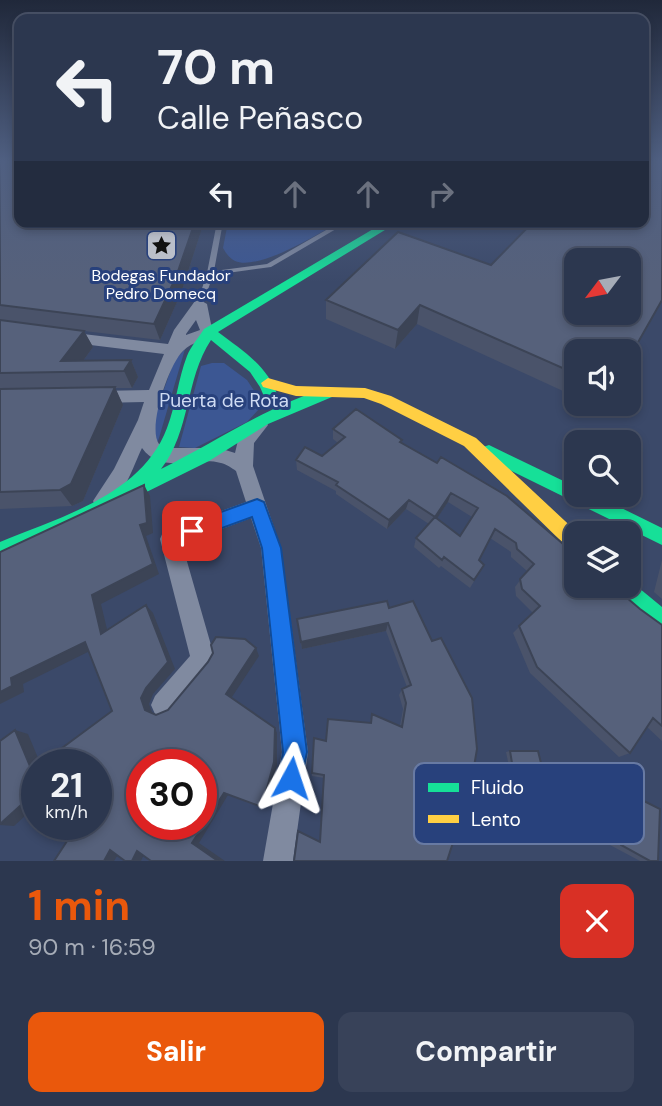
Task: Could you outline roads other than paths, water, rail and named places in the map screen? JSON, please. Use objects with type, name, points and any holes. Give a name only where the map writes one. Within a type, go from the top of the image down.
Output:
[{"type":"street","points":[[55,335],[173,349],[188,339],[209,332],[383,228]]},
{"type":"street","points":[[201,304],[204,324],[209,332],[260,374],[268,383],[271,398],[263,420],[246,441],[244,466],[271,548],[295,752],[278,861]]},
{"type":"street","points":[[201,304],[179,333],[146,422],[144,436],[149,447],[162,455],[224,456],[244,466]]},
{"type":"street","points":[[117,497],[146,475],[162,455],[175,428],[191,362],[209,332]]},
{"type":"street","points":[[191,362],[232,352]]},
{"type":"street","points":[[268,383],[296,391],[356,392],[386,400],[564,489]]},
{"type":"street","points":[[0,551],[203,456],[263,420],[327,393]]},
{"type":"street","points":[[79,397],[155,396]]},
{"type":"street","points":[[98,507],[122,475],[134,440],[146,422]]},
{"type":"street","points":[[470,443],[564,532]]},
{"type":"street","points":[[164,705],[203,659],[170,539],[257,507]]},
{"type":"street","points":[[600,507],[662,537]]},
{"type":"street","points":[[641,530],[645,529]]},
{"type":"street","points":[[639,598],[662,620]]},
{"type":"lane","points":[[201,304],[219,228]]},
{"type":"lane","points":[[210,273],[269,266],[335,228]]},
{"type":"place","name":"Bodegas Fundador Pedro Domecq","points":[[161,246]]},
{"type":"park label","name":"Puerta de Rota","points":[[224,400]]}]
